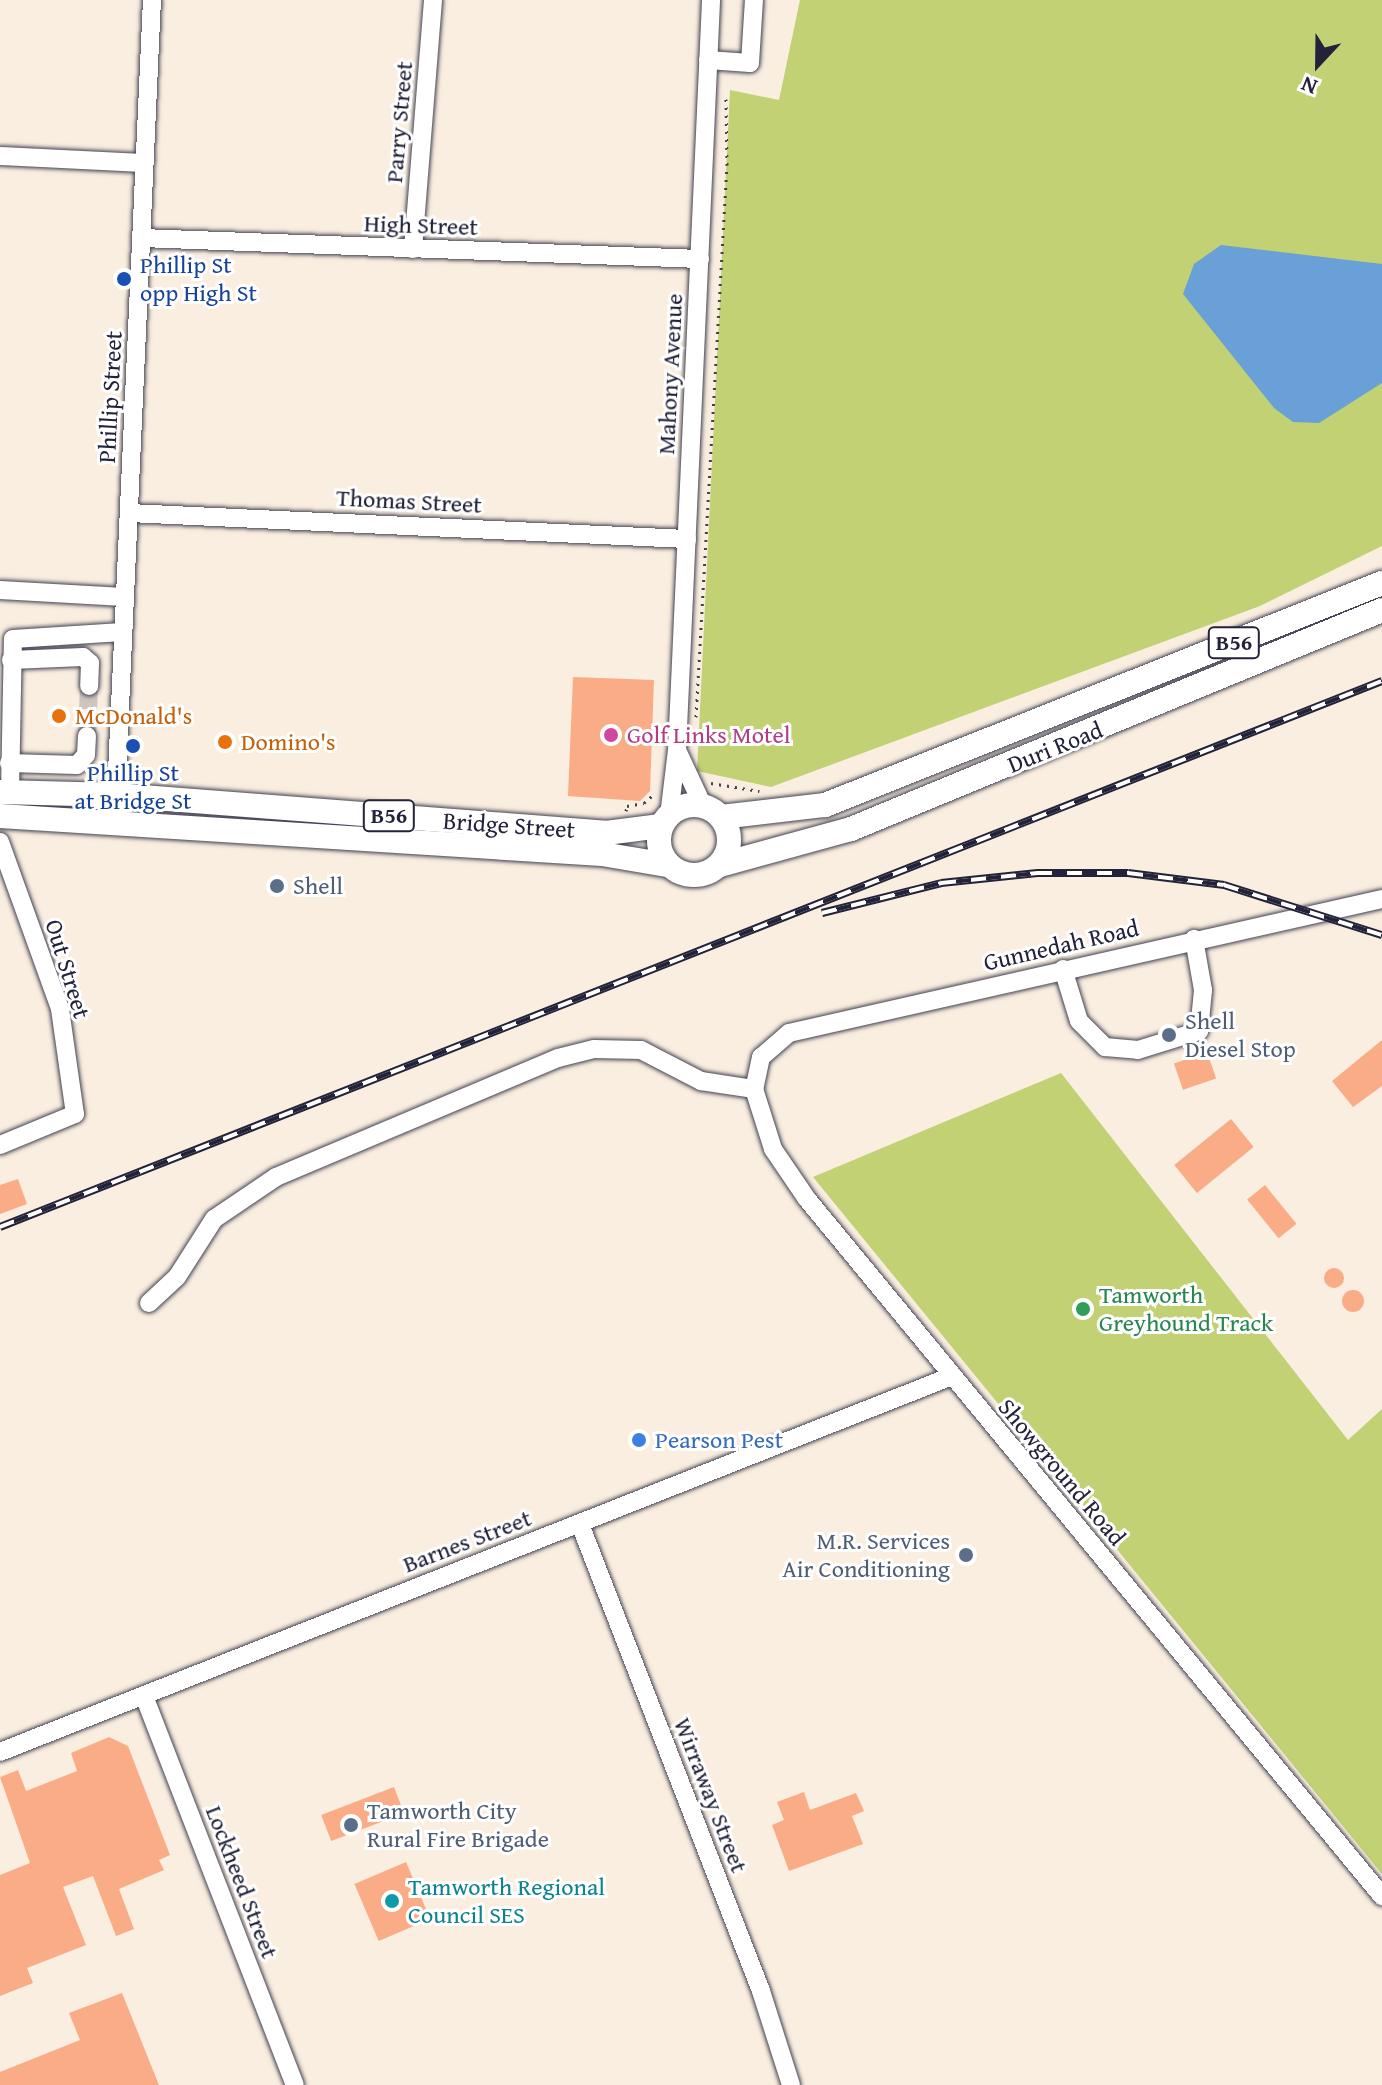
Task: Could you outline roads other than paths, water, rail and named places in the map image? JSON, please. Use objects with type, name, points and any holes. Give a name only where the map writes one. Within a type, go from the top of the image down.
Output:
[{"type":"main road","name":"Duri Road","points":[[712,811],[825,805],[1382,583]]},
{"type":"main road","name":"Duri Road","points":[[720,865],[851,829],[1382,610]]},
{"type":"main road","name":"Bridge Street","points":[[5,792],[116,795],[623,831],[665,821]]},
{"type":"main road","name":"Bridge Street","points":[[116,795],[145,816],[203,827]]},
{"type":"main road","name":"B56","points":[[665,821],[685,806],[712,811]]},
{"type":"main road","points":[[712,811],[730,836],[720,865]]},
{"type":"main road","name":"Bridge Street","points":[[0,816],[602,854],[668,865]]},
{"type":"main road","points":[[665,821],[659,847],[668,865]]},
{"type":"main road","name":"B56","points":[[668,865],[688,876],[720,865]]},
{"type":"street","name":"Phillip Street","points":[[116,795],[152,0]]},
{"type":"street","name":"Parry Street","points":[[413,249],[433,0]]},
{"type":"street","name":"Mahony Avenue","points":[[665,821],[677,750],[700,259],[717,61],[711,0]]},
{"type":"street","points":[[717,61],[750,63],[754,0]]},
{"type":"street","points":[[0,156],[144,163]]},
{"type":"street","name":"High Street","points":[[141,238],[700,259]]},
{"type":"street","name":"Thomas Street","points":[[129,513],[687,539]]},
{"type":"street","points":[[0,590],[124,597]]},
{"type":"street","points":[[5,792],[9,763],[11,645],[20,635],[122,632]]},
{"type":"street","points":[[11,660],[83,657],[90,663],[89,686]]},
{"type":"street","points":[[9,763],[77,765],[86,755],[87,736]]},
{"type":"street","name":"Mahony Avenue","points":[[677,750],[691,784],[712,811]]},
{"type":"street","name":"Out Street","points":[[0,842],[60,1009],[75,1114],[0,1145]]},
{"type":"street","name":"Gunnedah Road","points":[[761,1057],[789,1033],[1194,939],[1382,899]]},
{"type":"street","points":[[1063,969],[1079,1021],[1105,1047],[1138,1050],[1199,1031],[1203,990],[1194,939]]},
{"type":"street","points":[[149,1303],[177,1277],[214,1219],[276,1177],[558,1058],[594,1049],[641,1050],[701,1081],[754,1089]]},
{"type":"street","name":"Showground Road","points":[[761,1057],[754,1089],[763,1128],[789,1175],[1382,1896]]},
{"type":"street","name":"Barnes Street","points":[[0,1752],[952,1376]]},
{"type":"street","name":"Wirraway Street","points":[[580,1524],[761,1991],[791,2085]]},
{"type":"street","name":"Lockheed Street","points":[[144,1696],[295,2085]]},
{"type":"water","points":[[1221,245],[1382,264],[1382,383],[1319,423],[1293,422],[1274,408],[1183,294],[1194,264]]},
{"type":"tunnel","points":[[87,736],[89,686]]},
{"type":"railway","points":[[0,1227],[1382,681]]},
{"type":"railway","points":[[822,913],[941,883],[1037,873],[1128,873],[1224,885],[1382,935]]},
{"type":"place","name":"Phillip St opp High St","points":[[124,279]]},
{"type":"place","name":"McDonald's","points":[[59,716]]},
{"type":"place","name":"Golf Links Motel","points":[[611,735]]},
{"type":"place","name":"Domino's","points":[[225,742]]},
{"type":"place","name":"Phillip St at Bridge St","points":[[133,746]]},
{"type":"place","name":"Shell","points":[[277,886]]},
{"type":"place","name":"Shell Diesel Stop","points":[[1169,1035]]},
{"type":"place","name":"Tamworth Greyhound Track","points":[[1083,1309]]},
{"type":"place","name":"Pearson Pest","points":[[639,1440]]},
{"type":"place","name":"M.R. Services Air Conditioning","points":[[966,1555]]},
{"type":"place","name":"Tamworth City Rural Fire Brigade","points":[[351,1825]]},
{"type":"place","name":"Tamworth Regional Council SES","points":[[392,1901]]}]
